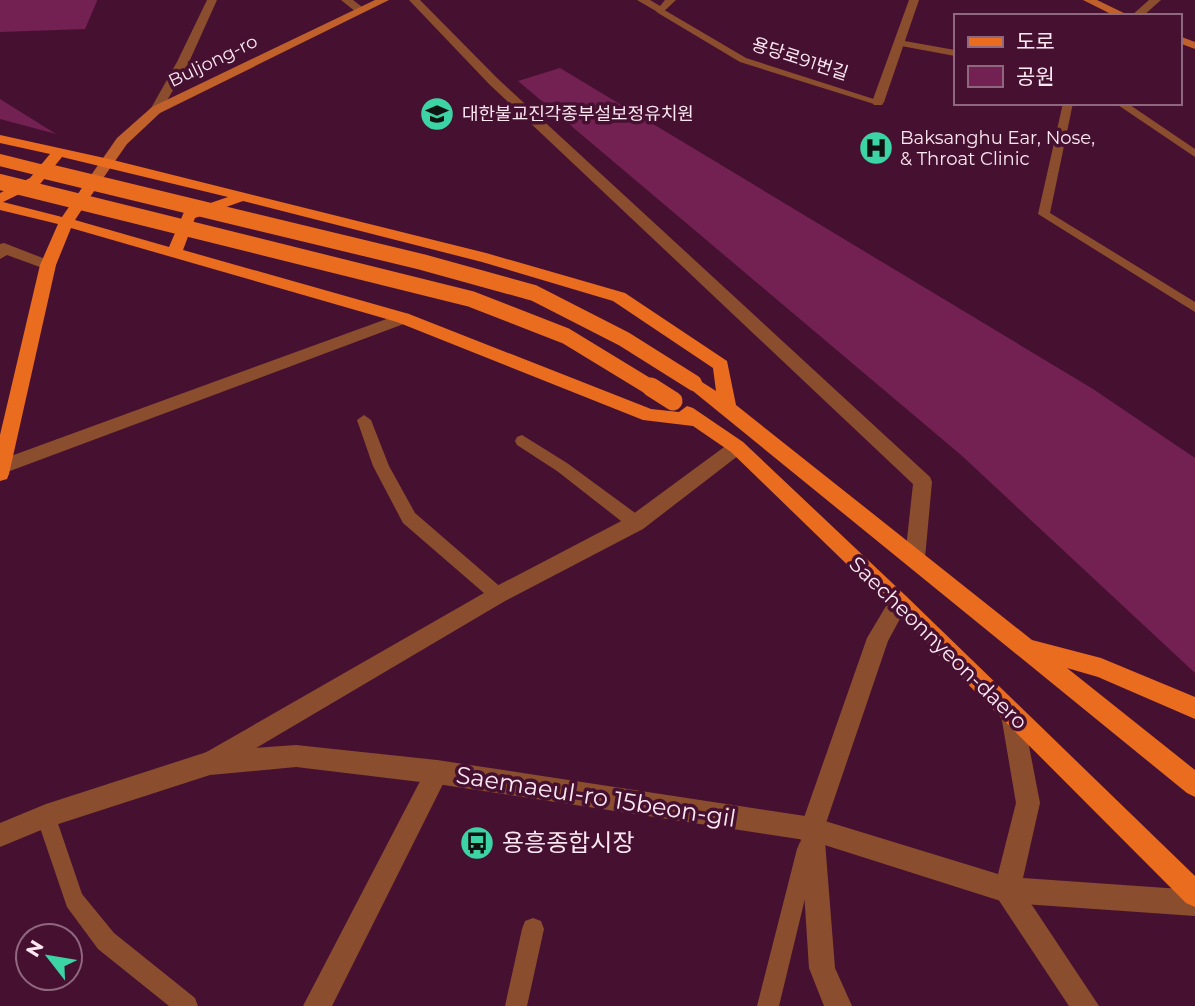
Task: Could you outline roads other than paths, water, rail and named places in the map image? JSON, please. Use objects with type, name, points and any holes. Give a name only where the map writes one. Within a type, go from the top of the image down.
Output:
[{"type":"main road","name":"Buljong-ro","points":[[66,222],[122,141],[156,110],[384,0]]},
{"type":"main road","points":[[1088,0],[1120,14]]},
{"type":"main road","points":[[0,139],[109,163],[485,258],[619,297],[721,365],[728,408]]},
{"type":"main road","points":[[0,199],[35,181],[59,152]]},
{"type":"main road","name":"Saecheonnyeon-daero","points":[[0,160],[422,262],[534,293],[624,339],[728,408],[1195,785]]},
{"type":"main road","name":"Saecheonnyeon-daero","points":[[0,182],[471,299],[566,336],[673,401],[737,447],[899,602],[1195,894]]},
{"type":"main road","points":[[174,253],[189,215],[242,197]]},
{"type":"main road","points":[[0,206],[66,222],[403,318],[649,415],[696,420]]},
{"type":"main road","points":[[1,470],[48,265],[66,222]]},
{"type":"main road","points":[[1024,645],[1101,668],[1195,708]]},
{"type":"street","points":[[156,110],[183,62],[212,0]]},
{"type":"street","points":[[346,0],[360,10]]},
{"type":"street","points":[[414,0],[494,81],[923,482],[915,558]]},
{"type":"street","name":"용당로91번길","points":[[642,0],[661,11]]},
{"type":"street","points":[[661,11],[671,0]]},
{"type":"street","points":[[878,102],[914,0]]},
{"type":"street","points":[[1138,14],[1156,0]]},
{"type":"street","points":[[1,250],[48,265]]},
{"type":"street","points":[[1,470],[403,318]]},
{"type":"street","points":[[210,763],[498,596],[636,523],[737,447]]},
{"type":"street","points":[[838,1006],[822,968],[812,829],[878,638],[899,602]]},
{"type":"street","points":[[1012,715],[1028,803],[1007,890],[1085,1006]]},
{"type":"street","name":"Saemaeul-ro 15beon-gil","points":[[0,835],[46,816],[210,763],[296,756],[436,772],[812,829],[1007,890],[1195,902]]},
{"type":"street","points":[[317,1006],[436,772]]},
{"type":"lane","name":"용당로91번길","points":[[661,11],[743,60],[878,102]]},
{"type":"lane","points":[[899,43],[954,53]]},
{"type":"lane","points":[[1068,105],[1044,214],[1195,309]]},
{"type":"lane","points":[[1123,105],[1195,154]]},
{"type":"lane","points":[[364,420],[381,466],[410,518],[498,596]]},
{"type":"lane","points":[[522,441],[562,467],[636,523]]},
{"type":"lane","points":[[46,816],[74,900],[106,942],[187,1006]]},
{"type":"lane","points":[[768,1006],[812,829]]},
{"type":"lane","points":[[516,1006],[533,929]]},
{"type":"place","name":"대한불교진각종부설보정유치원","points":[[437,114]]},
{"type":"place","name":"Baksanghu Ear, Nose, & Throat Clinic","points":[[876,148]]},
{"type":"place","name":"용흥종합시장","points":[[477,843]]}]
